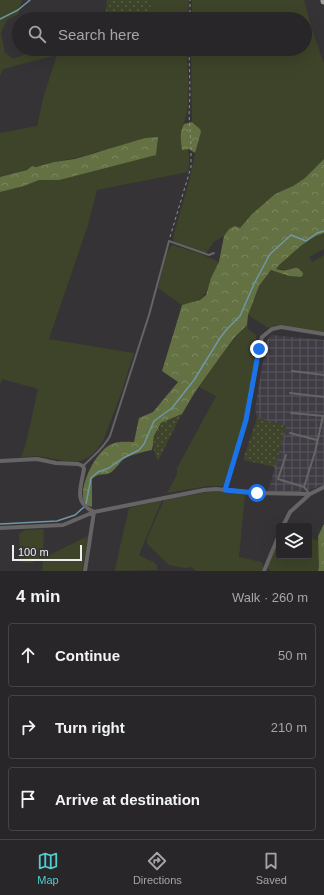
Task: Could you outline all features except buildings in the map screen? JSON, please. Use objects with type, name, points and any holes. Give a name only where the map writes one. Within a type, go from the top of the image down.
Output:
[{"type":"street","points":[[225,490],[246,420],[262,337],[272,329],[281,327],[324,334]]},
{"type":"street","points":[[0,462],[37,459],[56,463],[78,464],[83,466],[84,469],[80,492],[82,504],[87,509],[94,512]]},
{"type":"street","points":[[284,523],[290,512],[310,494],[324,487]]},
{"type":"street","points":[[0,528],[62,525],[94,512],[204,490],[216,489],[257,493],[310,494]]},
{"type":"street","points":[[85,571],[94,512]]},
{"type":"street","points":[[264,571],[276,542]]},
{"type":"lane","points":[[83,466],[102,448],[110,436],[149,315],[169,241],[209,255],[214,254]]},
{"type":"lane","points":[[292,371],[324,375]]},
{"type":"lane","points":[[290,392],[324,397]]},
{"type":"lane","points":[[291,413],[323,416],[315,452],[304,487]]},
{"type":"lane","points":[[290,432],[317,440]]},
{"type":"lane","points":[[286,455],[278,479],[304,487],[310,494]]},
{"type":"path","points":[[190,0],[190,12]]},
{"type":"path","points":[[169,241],[191,168],[192,150],[189,115],[189,56]]},
{"type":"shaded area","points":[[271,335],[324,340],[324,485],[310,490],[292,493],[268,492],[286,426],[257,418],[255,409],[266,342]]},
{"type":"green space","points":[[0,0],[22,0],[19,12],[12,12],[12,17],[7,20],[1,33],[5,53],[13,59],[21,56],[53,56],[3,69],[0,76]]},
{"type":"green space","points":[[107,0],[151,0],[150,12],[106,12]]},
{"type":"green space","points":[[151,0],[189,0],[188,12],[150,12]]},
{"type":"green space","points":[[192,0],[304,0],[307,12],[192,12]]},
{"type":"green space","points":[[312,29],[324,64],[324,159],[305,178],[293,186],[275,194],[252,214],[240,228],[229,229],[224,236],[214,242],[206,253],[177,243],[173,240],[190,178],[200,129],[192,121],[191,56],[312,56]]},
{"type":"green space","points":[[57,56],[187,56],[188,101],[185,120],[181,128],[188,150],[188,172],[97,190],[88,225],[49,339],[134,353],[121,394],[103,441],[96,451],[88,457],[81,461],[74,462],[37,456],[21,457],[26,443],[38,389],[2,379],[0,386],[0,192],[24,186],[39,180],[59,180],[99,169],[98,151],[40,166],[32,166],[27,170],[0,177],[0,133],[37,126],[44,95]]},
{"type":"green space","points":[[192,122],[200,129],[201,132],[195,153],[189,149],[182,150],[181,143],[182,127],[184,124]]},
{"type":"green space","points":[[158,137],[156,155],[59,180],[39,180],[24,186],[0,192],[0,177],[27,170],[32,166],[36,167],[54,162],[75,159],[145,138]]},
{"type":"green space","points":[[324,159],[324,233],[306,242],[294,251],[276,269],[285,270],[297,268],[303,273],[302,276],[289,276],[271,270],[259,286],[248,315],[247,325],[228,346],[195,392],[182,414],[161,423],[154,436],[152,450],[127,457],[110,473],[99,475],[92,479],[92,507],[86,505],[83,495],[86,478],[100,453],[106,447],[114,443],[134,442],[139,418],[153,412],[178,382],[162,371],[182,305],[200,300],[206,295],[211,278],[219,262],[224,236],[229,229],[235,226],[240,228],[252,214],[275,194],[293,186],[305,178]]},
{"type":"green space","points":[[324,233],[324,249],[309,257],[312,262],[324,255],[324,332],[282,325],[276,325],[268,328],[248,315],[259,286],[271,270],[289,276],[301,277],[302,276],[294,267],[288,270],[276,269],[277,266],[299,247]]},
{"type":"green space","points":[[173,245],[201,254],[219,262],[203,297],[194,302],[182,305],[158,288],[167,252]]},
{"type":"green space","points":[[247,325],[249,330],[256,335],[258,343],[252,389],[246,417],[224,485],[208,486],[167,493],[177,474],[177,468],[216,396],[199,387],[228,346]]},
{"type":"green space","points":[[182,414],[158,461],[153,446],[154,437],[158,428],[161,423]]},
{"type":"green space","points":[[257,418],[286,426],[275,467],[243,460]]},
{"type":"green space","points":[[212,491],[245,495],[239,557],[261,562],[263,564],[262,571],[196,571],[192,567],[184,568],[169,565],[147,543],[147,539],[164,500]]},
{"type":"green space","points":[[162,500],[139,555],[155,563],[157,565],[157,570],[115,571],[129,508]]},
{"type":"green space","points":[[324,524],[324,571],[318,571],[318,536]]},
{"type":"green space","points":[[44,529],[43,558],[31,563],[20,562],[19,533],[26,530]]},
{"type":"green space","points":[[88,536],[82,571],[42,571],[43,558]]},
{"type":"green space","points":[[312,538],[319,541],[318,571],[270,571],[267,567],[276,545],[276,559],[312,559]]},
{"type":"waterway","points":[[14,12],[30,0]]},
{"type":"waterway","points":[[0,19],[12,13]]},
{"type":"waterway","points":[[86,504],[91,478],[98,472],[109,468],[123,458],[139,450],[144,444],[154,421],[172,408],[194,380],[220,338],[240,316],[254,284],[270,254],[291,235],[306,241],[317,233],[324,231]]},
{"type":"waterway","points":[[0,524],[57,521],[75,515],[84,507]]},
{"type":"route","points":[[257,493],[225,490],[246,420],[259,349]]}]
